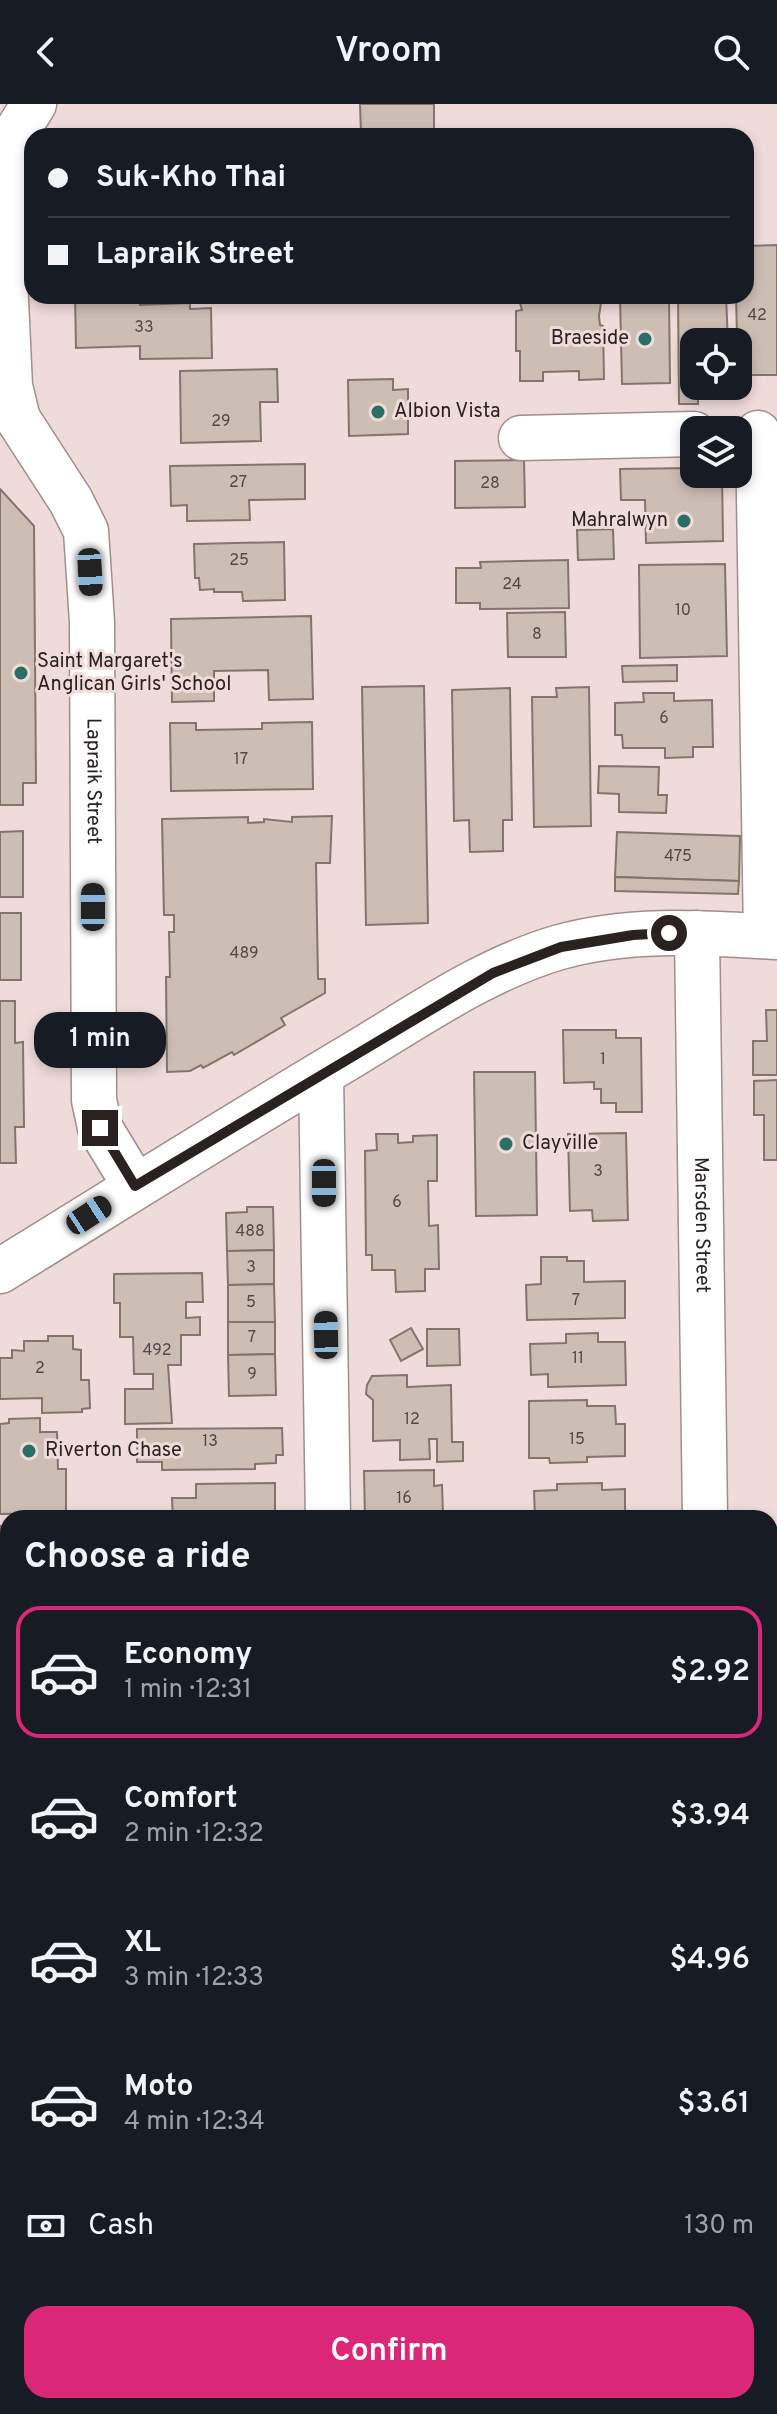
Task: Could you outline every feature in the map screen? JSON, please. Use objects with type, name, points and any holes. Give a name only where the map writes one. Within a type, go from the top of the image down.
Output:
[{"type":"main road","name":"Lapraik Street","points":[[34,104],[20,126],[4,180],[4,361],[14,409],[86,531],[92,622],[94,1100],[100,1128],[135,1186]]},
{"type":"main road","points":[[0,1271],[468,986],[530,958],[561,947],[633,935],[697,933],[772,937],[758,433]]},
{"type":"main road","points":[[521,438],[680,434]]},
{"type":"main road","name":"Marsden Street","points":[[697,933],[705,1510]]},
{"type":"main road","points":[[321,1074],[328,1510]]},
{"type":"building","points":[[360,104],[434,104],[434,128],[361,128]]},
{"type":"building","points":[[777,245],[777,375],[752,375],[752,328],[737,328],[736,304],[754,304],[754,246]]},
{"type":"building","points":[[75,304],[190,304],[190,309],[211,308],[212,358],[140,359],[140,346],[76,348]]},
{"type":"building","points":[[520,304],[601,304],[604,379],[579,380],[579,371],[543,372],[543,381],[520,381],[516,311],[522,310]]},
{"type":"building","name":"Braeside","points":[[620,304],[669,304],[670,383],[622,384]]},
{"type":"building","points":[[678,304],[726,304],[727,328],[680,328],[680,400],[698,400],[698,404],[679,404]]},
{"type":"building","points":[[277,369],[278,402],[260,402],[261,441],[181,443],[180,371]]},
{"type":"building","name":"Albion Vista","points":[[393,379],[393,390],[408,389],[408,434],[349,436],[348,380]]},
{"type":"building","points":[[524,460],[525,507],[455,508],[455,461]]},
{"type":"building","points":[[305,464],[305,499],[249,500],[250,520],[187,521],[187,505],[171,506],[170,466]]},
{"type":"building","name":"Mahralwyn","points":[[680,468],[680,488],[722,488],[723,541],[646,543],[645,500],[621,500],[620,469]]},
{"type":"building","name":"Saint Margaret's Anglican Girls' School","points":[[0,489],[34,526],[36,783],[23,783],[23,805],[0,805]]},
{"type":"building","points":[[613,529],[614,559],[578,560],[577,530]]},
{"type":"building","points":[[284,542],[285,600],[243,601],[242,592],[200,590],[199,578],[195,578],[194,544]]},
{"type":"building","points":[[568,560],[569,608],[480,609],[480,603],[456,603],[456,568],[481,568],[480,562]]},
{"type":"building","points":[[725,564],[727,656],[640,658],[639,565]]},
{"type":"building","points":[[565,612],[566,657],[508,657],[507,613]]},
{"type":"building","points":[[311,616],[313,699],[269,700],[268,670],[214,671],[214,701],[172,702],[171,619]]},
{"type":"building","points":[[677,665],[677,681],[623,682],[622,666]]},
{"type":"building","points":[[424,686],[428,923],[366,925],[362,687]]},
{"type":"building","points":[[589,687],[591,826],[534,827],[532,697],[557,697],[556,688]]},
{"type":"building","points":[[510,688],[512,820],[503,820],[503,851],[470,852],[469,820],[454,821],[452,690]]},
{"type":"building","points":[[643,693],[674,693],[674,701],[712,700],[713,747],[693,747],[693,757],[665,758],[665,748],[623,748],[622,735],[615,735],[615,703],[644,702]]},
{"type":"building","points":[[312,722],[313,789],[171,791],[170,723],[196,723],[196,730],[262,729],[262,723]]},
{"type":"building","points":[[599,766],[659,767],[658,795],[667,795],[666,813],[619,812],[619,794],[598,793]]},
{"type":"building","points":[[332,816],[330,863],[316,863],[318,979],[325,979],[325,993],[281,1018],[285,1025],[234,1055],[232,1052],[203,1068],[201,1065],[190,1071],[167,1072],[166,977],[170,977],[169,932],[174,932],[174,915],[164,915],[162,819],[248,817],[248,823],[264,822],[264,819],[292,822],[292,817]]},
{"type":"building","points":[[23,831],[23,897],[0,897],[0,832]]},
{"type":"building","points":[[617,832],[740,836],[739,881],[615,877]]},
{"type":"building","points":[[615,877],[739,881],[738,894],[615,891]]},
{"type":"building","points":[[0,913],[21,913],[21,980],[0,980]]},
{"type":"building","points":[[0,1001],[15,1001],[15,1043],[23,1042],[24,1127],[15,1127],[16,1163],[0,1163]]},
{"type":"building","points":[[766,1010],[777,1010],[777,1075],[753,1075],[753,1041],[767,1041]]},
{"type":"building","points":[[563,1030],[616,1030],[616,1038],[641,1038],[642,1112],[616,1112],[616,1103],[601,1103],[601,1089],[594,1089],[594,1082],[564,1083]]},
{"type":"building","name":"Clayville","points":[[474,1072],[535,1072],[537,1215],[476,1216]]},
{"type":"building","points":[[777,1080],[777,1160],[764,1160],[764,1115],[754,1115],[754,1081]]},
{"type":"building","points":[[626,1133],[628,1220],[593,1221],[592,1210],[570,1211],[568,1134]]},
{"type":"building","points":[[376,1134],[398,1134],[398,1143],[413,1142],[413,1136],[437,1135],[437,1181],[428,1181],[429,1226],[438,1225],[439,1269],[425,1269],[425,1291],[396,1292],[395,1270],[372,1270],[372,1255],[366,1255],[365,1151],[377,1150]]},
{"type":"building","points":[[247,1207],[273,1207],[274,1250],[227,1251],[226,1213],[247,1212]]},
{"type":"building","points":[[274,1250],[274,1284],[228,1285],[227,1251]]},
{"type":"building","points":[[541,1257],[567,1257],[567,1261],[584,1261],[584,1282],[625,1281],[625,1318],[527,1320],[526,1285],[541,1284]]},
{"type":"building","points":[[202,1273],[203,1302],[186,1302],[186,1318],[200,1317],[200,1335],[181,1335],[181,1365],[168,1365],[172,1423],[125,1424],[125,1389],[153,1389],[153,1374],[134,1374],[133,1337],[120,1337],[120,1303],[114,1303],[114,1274]]},
{"type":"building","points":[[274,1284],[275,1322],[228,1322],[228,1285]]},
{"type":"building","points":[[228,1322],[275,1322],[275,1354],[228,1355]]},
{"type":"building","points":[[411,1328],[423,1349],[401,1361],[390,1340]]},
{"type":"building","points":[[427,1329],[459,1329],[460,1365],[427,1366]]},
{"type":"building","points":[[598,1333],[598,1342],[625,1342],[626,1385],[548,1387],[548,1374],[531,1375],[530,1344],[566,1343],[566,1334]]},
{"type":"building","points":[[48,1336],[73,1336],[73,1349],[81,1350],[81,1380],[89,1380],[90,1408],[82,1409],[82,1412],[42,1413],[42,1398],[0,1399],[0,1358],[12,1358],[12,1350],[24,1351],[24,1341],[48,1341]]},
{"type":"building","points":[[275,1354],[276,1395],[229,1396],[228,1355]]},
{"type":"building","points":[[407,1375],[407,1387],[451,1385],[452,1442],[463,1442],[463,1461],[437,1462],[437,1439],[429,1439],[430,1459],[400,1460],[400,1440],[373,1441],[373,1400],[366,1394],[367,1385],[372,1376]]},
{"type":"building","points":[[587,1400],[587,1406],[615,1406],[616,1424],[625,1424],[625,1456],[587,1457],[587,1462],[550,1463],[549,1458],[529,1458],[529,1401]]},
{"type":"building","name":"Riverton Chase","points":[[40,1418],[40,1432],[57,1432],[58,1469],[66,1469],[66,1510],[0,1510],[0,1424],[9,1423],[9,1419]]},
{"type":"building","points":[[282,1428],[283,1455],[276,1455],[276,1463],[255,1464],[255,1469],[162,1470],[162,1462],[137,1462],[137,1429]]},
{"type":"building","points":[[434,1470],[434,1486],[442,1485],[443,1510],[365,1510],[364,1471]]},
{"type":"building","points":[[275,1483],[275,1510],[173,1510],[172,1498],[196,1498],[196,1484]]},
{"type":"building","points":[[602,1483],[602,1490],[625,1489],[625,1510],[535,1510],[534,1491],[557,1490],[557,1484]]},
{"type":"place","name":"Braeside","points":[[645,339]]},
{"type":"place","name":"Albion Vista","points":[[378,412]]},
{"type":"place","name":"Mahralwyn","points":[[684,521]]},
{"type":"place","name":"Saint Margaret's Anglican Girls' School","points":[[21,673]]},
{"type":"place","name":"Clayville","points":[[506,1144]]},
{"type":"place","name":"Riverton Chase","points":[[29,1451]]},
{"type":"route","points":[[100,1128],[135,1186],[493,973],[561,947],[633,935],[669,933]]}]
